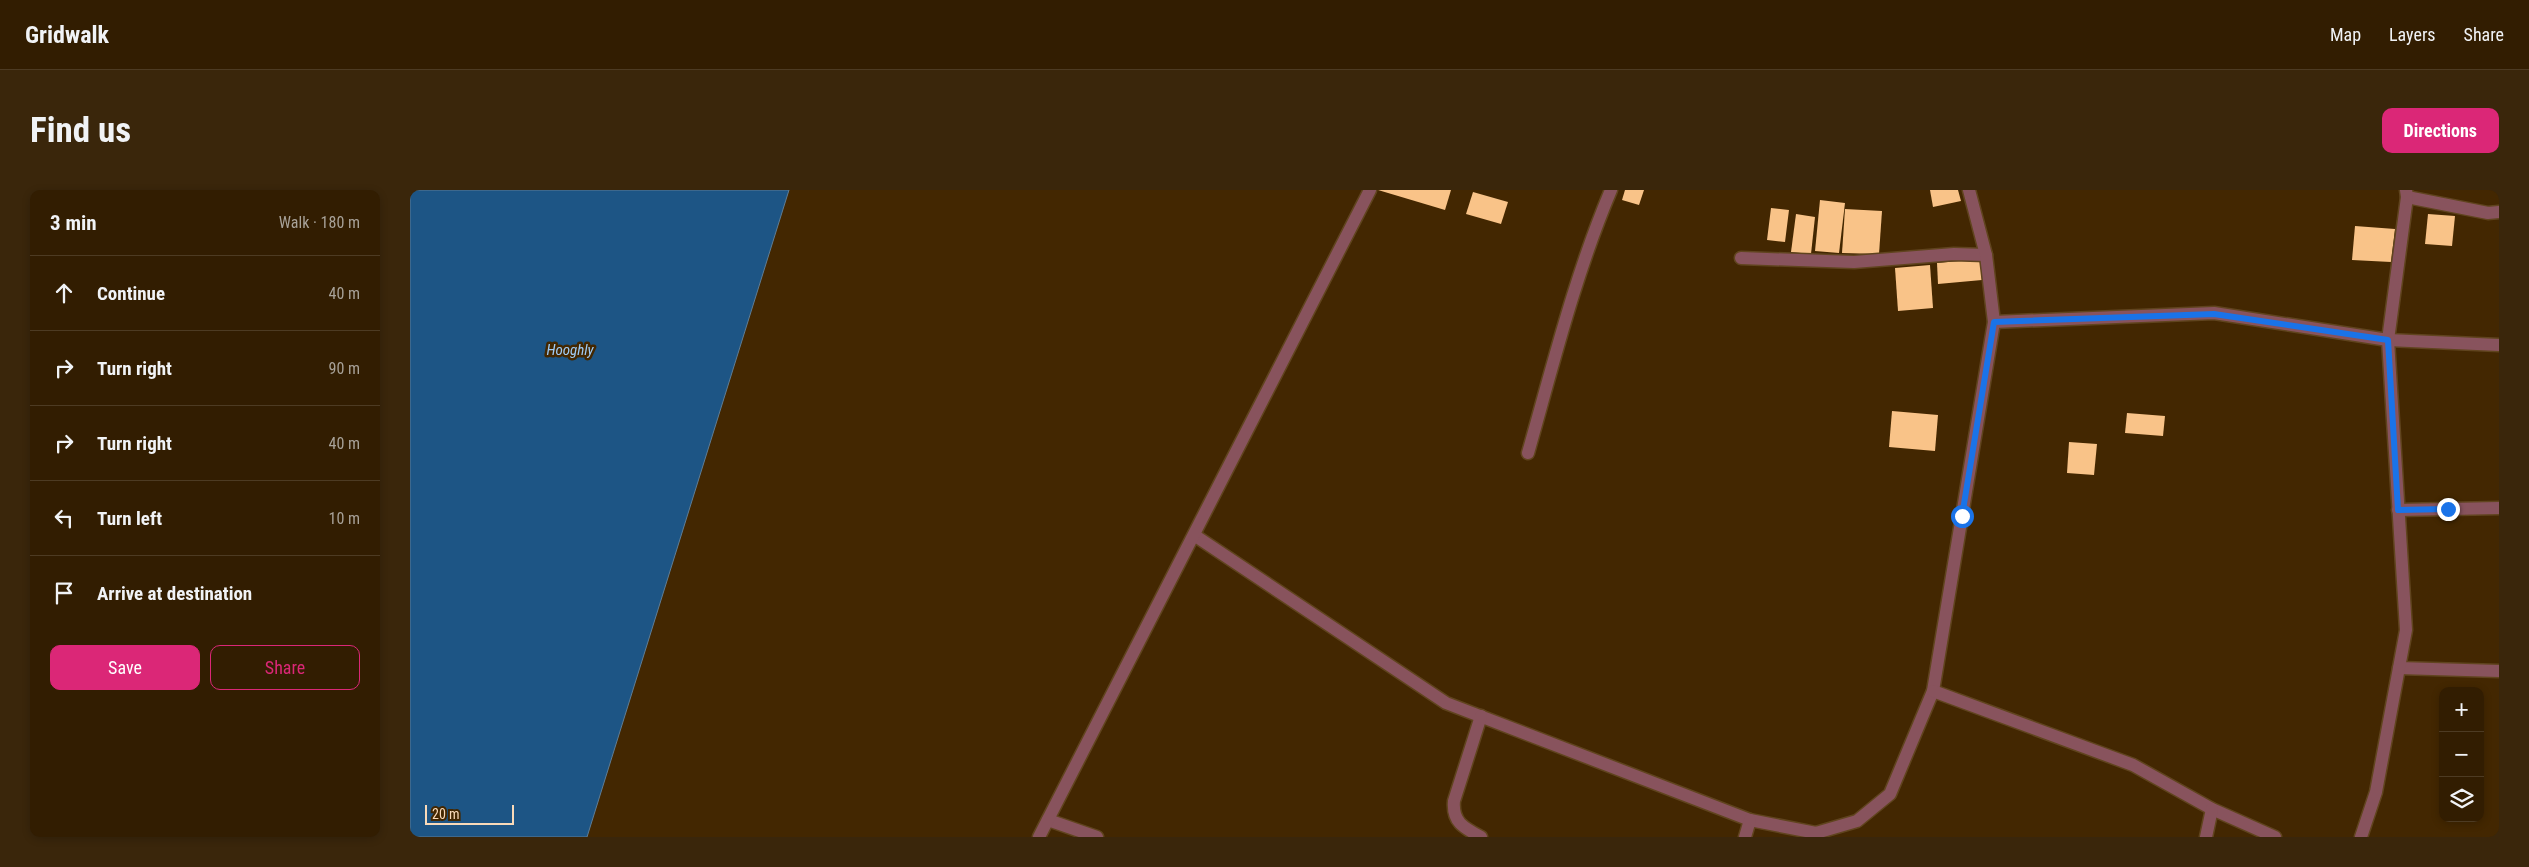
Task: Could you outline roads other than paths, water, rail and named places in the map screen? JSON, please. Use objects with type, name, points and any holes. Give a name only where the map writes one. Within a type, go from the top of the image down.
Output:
[{"type":"street","points":[[1039,837],[1370,190]]},
{"type":"street","points":[[1528,453],[1591,239],[1611,190]]},
{"type":"street","points":[[1194,535],[1446,703],[1750,820],[1816,833],[1857,821],[1890,794],[1933,691],[1994,322],[1986,255],[1969,190]]},
{"type":"street","points":[[2361,837],[2376,792],[2406,630],[2388,340],[2406,194],[2488,213],[2499,212]]},
{"type":"street","points":[[1741,258],[1854,262],[1954,254],[1986,255]]},
{"type":"street","points":[[1994,322],[2214,314],[2388,340],[2499,345]]},
{"type":"street","points":[[2398,510],[2499,508]]},
{"type":"street","points":[[2399,668],[2499,671]]},
{"type":"street","points":[[1933,691],[2133,764],[2212,808],[2275,837]]},
{"type":"street","points":[[1481,716],[1454,801],[1453,811],[1457,821],[1481,837]]},
{"type":"street","points":[[2206,837],[2212,808]]},
{"type":"street","points":[[1048,820],[1097,837]]},
{"type":"street","points":[[1745,837],[1750,820]]},
{"type":"water","name":"Hooghly","points":[[410,190],[789,190],[587,837],[410,837]]}]
